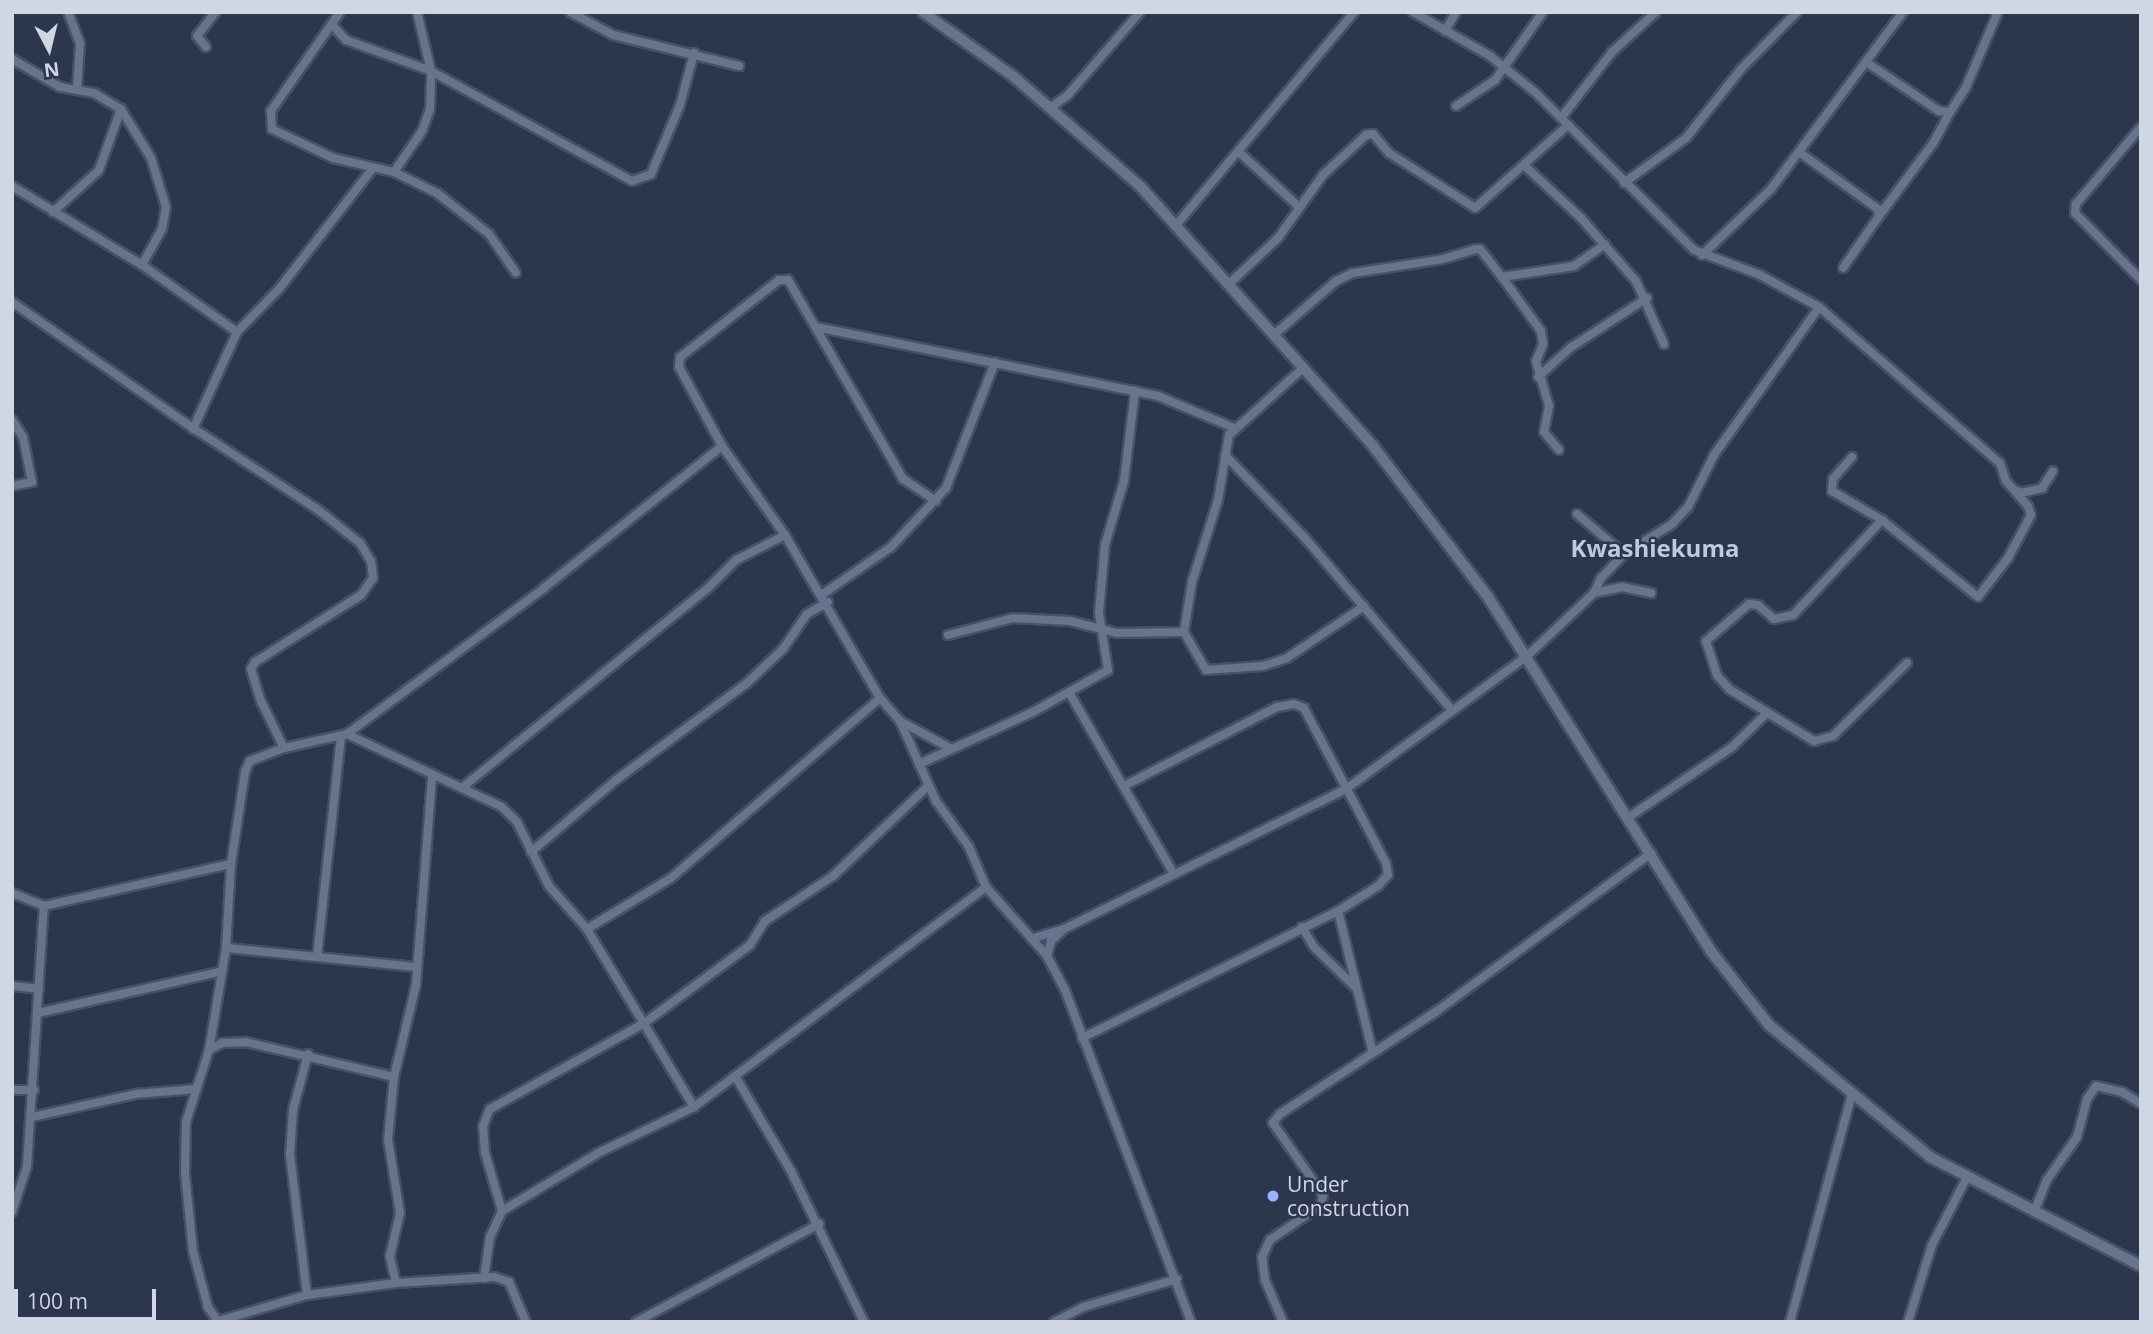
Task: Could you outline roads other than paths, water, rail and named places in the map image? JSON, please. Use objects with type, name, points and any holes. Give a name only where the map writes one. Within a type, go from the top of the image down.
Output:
[{"type":"street","points":[[68,12],[80,44],[77,89]]},
{"type":"street","points":[[206,47],[197,36],[216,12]]},
{"type":"street","points":[[340,12],[334,27],[271,111],[269,122],[272,130],[298,143],[373,168],[394,172],[463,211],[501,249],[516,273]]},
{"type":"street","points":[[394,172],[427,121],[431,71],[417,12]]},
{"type":"street","points":[[570,12],[588,15],[613,35],[739,66]]},
{"type":"street","points":[[923,12],[1051,107],[1177,224],[1304,367],[1419,505],[1488,597],[1629,817],[1710,950],[1759,1014],[1851,1097],[1966,1179],[2141,1266]]},
{"type":"street","points":[[1051,107],[1067,96],[1140,12]]},
{"type":"street","points":[[1177,224],[1354,12]]},
{"type":"street","points":[[1413,12],[1506,68],[1702,255],[1760,275],[1819,307],[2000,463],[2031,515],[2008,558],[1978,597],[1882,520],[1832,491],[1833,479],[1852,457]]},
{"type":"street","points":[[1445,31],[1456,12]]},
{"type":"street","points":[[1456,106],[1479,93],[1506,68],[1543,12]]},
{"type":"street","points":[[1561,118],[1612,52],[1656,12]]},
{"type":"street","points":[[1625,183],[1681,143],[1741,69],[1797,12]]},
{"type":"street","points":[[1702,255],[1771,189],[1903,12]]},
{"type":"street","points":[[1843,268],[1934,142],[1966,88],[1997,12]]},
{"type":"street","points":[[334,27],[346,40],[431,71],[621,178],[642,181],[651,174],[694,53]]},
{"type":"street","points":[[12,59],[60,87],[77,89],[113,100],[121,108],[150,158],[166,207],[162,229],[142,265]]},
{"type":"street","points":[[1866,62],[1939,111],[1950,112]]},
{"type":"street","points":[[53,212],[99,170],[121,108]]},
{"type":"street","points":[[1230,283],[1278,238],[1298,206],[1366,135],[1373,134],[1390,153],[1475,208],[1526,167],[1568,125]]},
{"type":"street","points":[[2141,127],[2076,204],[2075,213],[2141,281]]},
{"type":"street","points":[[1239,152],[1298,206]]},
{"type":"street","points":[[1799,152],[1878,209],[1879,216]]},
{"type":"street","points":[[1526,167],[1605,244],[1647,298],[1664,344]]},
{"type":"street","points":[[193,429],[237,332],[279,289],[373,168]]},
{"type":"street","points":[[12,186],[142,265],[237,332]]},
{"type":"street","points":[[1502,277],[1574,266],[1605,244]]},
{"type":"street","points":[[1275,334],[1336,281],[1353,273],[1443,259],[1480,249],[1541,331],[1538,377],[1549,407],[1544,432],[1559,450]]},
{"type":"street","points":[[936,501],[903,479],[816,327],[783,278],[683,353],[679,366],[722,446],[785,535],[825,598],[880,698],[900,721],[928,786],[969,847],[986,887],[1022,930],[1034,938],[1047,956],[1177,1279],[1191,1322]]},
{"type":"street","points":[[1538,377],[1570,348],[1647,298]]},
{"type":"street","points":[[12,302],[193,429],[317,509],[360,543],[371,561],[373,578],[361,595],[255,662],[251,669],[261,701],[284,748]]},
{"type":"street","points":[[1034,938],[1063,929],[1346,789],[1526,657],[1594,593],[1601,578],[1624,554],[1672,524],[1688,507],[1713,455],[1819,307]]},
{"type":"street","points":[[816,327],[1135,391],[1232,427]]},
{"type":"street","points":[[531,852],[626,773],[747,683],[783,649],[807,614],[891,547],[936,501],[951,478],[995,362]]},
{"type":"street","points":[[1304,367],[1232,427],[1218,500],[1192,582],[1184,632],[1206,670],[1263,666],[1287,658],[1364,606]]},
{"type":"street","points":[[919,764],[1070,694],[1108,670],[1101,630],[1105,538],[1124,481],[1135,391]]},
{"type":"street","points":[[12,420],[23,437],[32,482],[12,486]]},
{"type":"street","points":[[526,1322],[509,1282],[484,1278],[396,1283],[307,1295],[216,1321],[208,1307],[193,1251],[185,1173],[186,1122],[209,1050],[219,972],[226,948],[231,864],[245,772],[250,761],[284,748],[344,735],[544,588],[722,446]]},
{"type":"street","points":[[1225,455],[1364,606],[1452,710]]},
{"type":"street","points":[[2015,490],[2021,494],[2042,488],[2053,471]]},
{"type":"street","points":[[1577,514],[1624,554]]},
{"type":"street","points":[[1882,520],[1793,615],[1774,619],[1758,605],[1749,604],[1706,640],[1722,682],[1765,715],[1814,741],[1828,738],[1907,663]]},
{"type":"street","points":[[463,786],[709,587],[736,560],[785,535]]},
{"type":"street","points":[[1594,593],[1622,587],[1651,593]]},
{"type":"street","points":[[948,635],[1013,618],[1070,621],[1101,630],[1184,632]]},
{"type":"street","points":[[1070,694],[1174,874]]},
{"type":"street","points":[[587,929],[671,878],[880,698]]},
{"type":"street","points":[[1082,1038],[1338,911],[1388,875],[1387,863],[1304,708],[1287,704],[1124,786]]},
{"type":"street","points":[[1629,817],[1732,747],[1765,715]]},
{"type":"street","points":[[900,721],[950,748]]},
{"type":"street","points":[[344,735],[432,776],[463,786],[502,807],[517,822],[549,886],[587,929],[694,1107]]},
{"type":"street","points":[[317,957],[344,735]]},
{"type":"street","points":[[396,1283],[390,1256],[400,1213],[388,1140],[394,1077],[417,967],[432,776]]},
{"type":"street","points":[[502,1210],[485,1153],[483,1126],[490,1109],[643,1024],[750,946],[765,921],[833,876],[928,786]]},
{"type":"street","points":[[1283,1322],[1265,1280],[1262,1257],[1270,1240],[1321,1205],[1323,1195],[1273,1123],[1284,1110],[1373,1053],[1546,934],[1651,853]]},
{"type":"street","points":[[12,893],[44,906],[231,864]]},
{"type":"street","points":[[484,1278],[490,1237],[502,1210],[598,1153],[694,1107],[986,887]]},
{"type":"street","points":[[12,1212],[32,1117],[44,906]]},
{"type":"street","points":[[1338,911],[1373,1053]]},
{"type":"street","points":[[1302,927],[1314,947],[1355,986]]},
{"type":"street","points":[[1047,956],[1051,941],[1063,929]]},
{"type":"street","points":[[226,948],[417,967]]},
{"type":"street","points":[[38,1013],[219,972]]},
{"type":"street","points":[[12,986],[39,989]]},
{"type":"street","points":[[209,1050],[235,1041],[308,1054],[394,1077]]},
{"type":"street","points":[[307,1295],[290,1134],[308,1054]]},
{"type":"street","points":[[736,1076],[819,1224],[864,1322]]},
{"type":"street","points":[[2034,1212],[2047,1180],[2077,1137],[2088,1099],[2096,1086],[2122,1092],[2141,1104]]},
{"type":"street","points":[[32,1117],[136,1094],[196,1089]]},
{"type":"street","points":[[12,1090],[33,1090]]},
{"type":"street","points":[[1790,1322],[1851,1097]]},
{"type":"street","points":[[1908,1322],[1932,1245],[1966,1179]]},
{"type":"street","points":[[636,1322],[819,1224]]},
{"type":"street","points":[[1054,1322],[1083,1307],[1177,1279]]},
{"type":"place","name":"Under construction","points":[[1273,1196]]},
{"type":"district","name":"Kwashiekuma","points":[[1655,548]]}]
